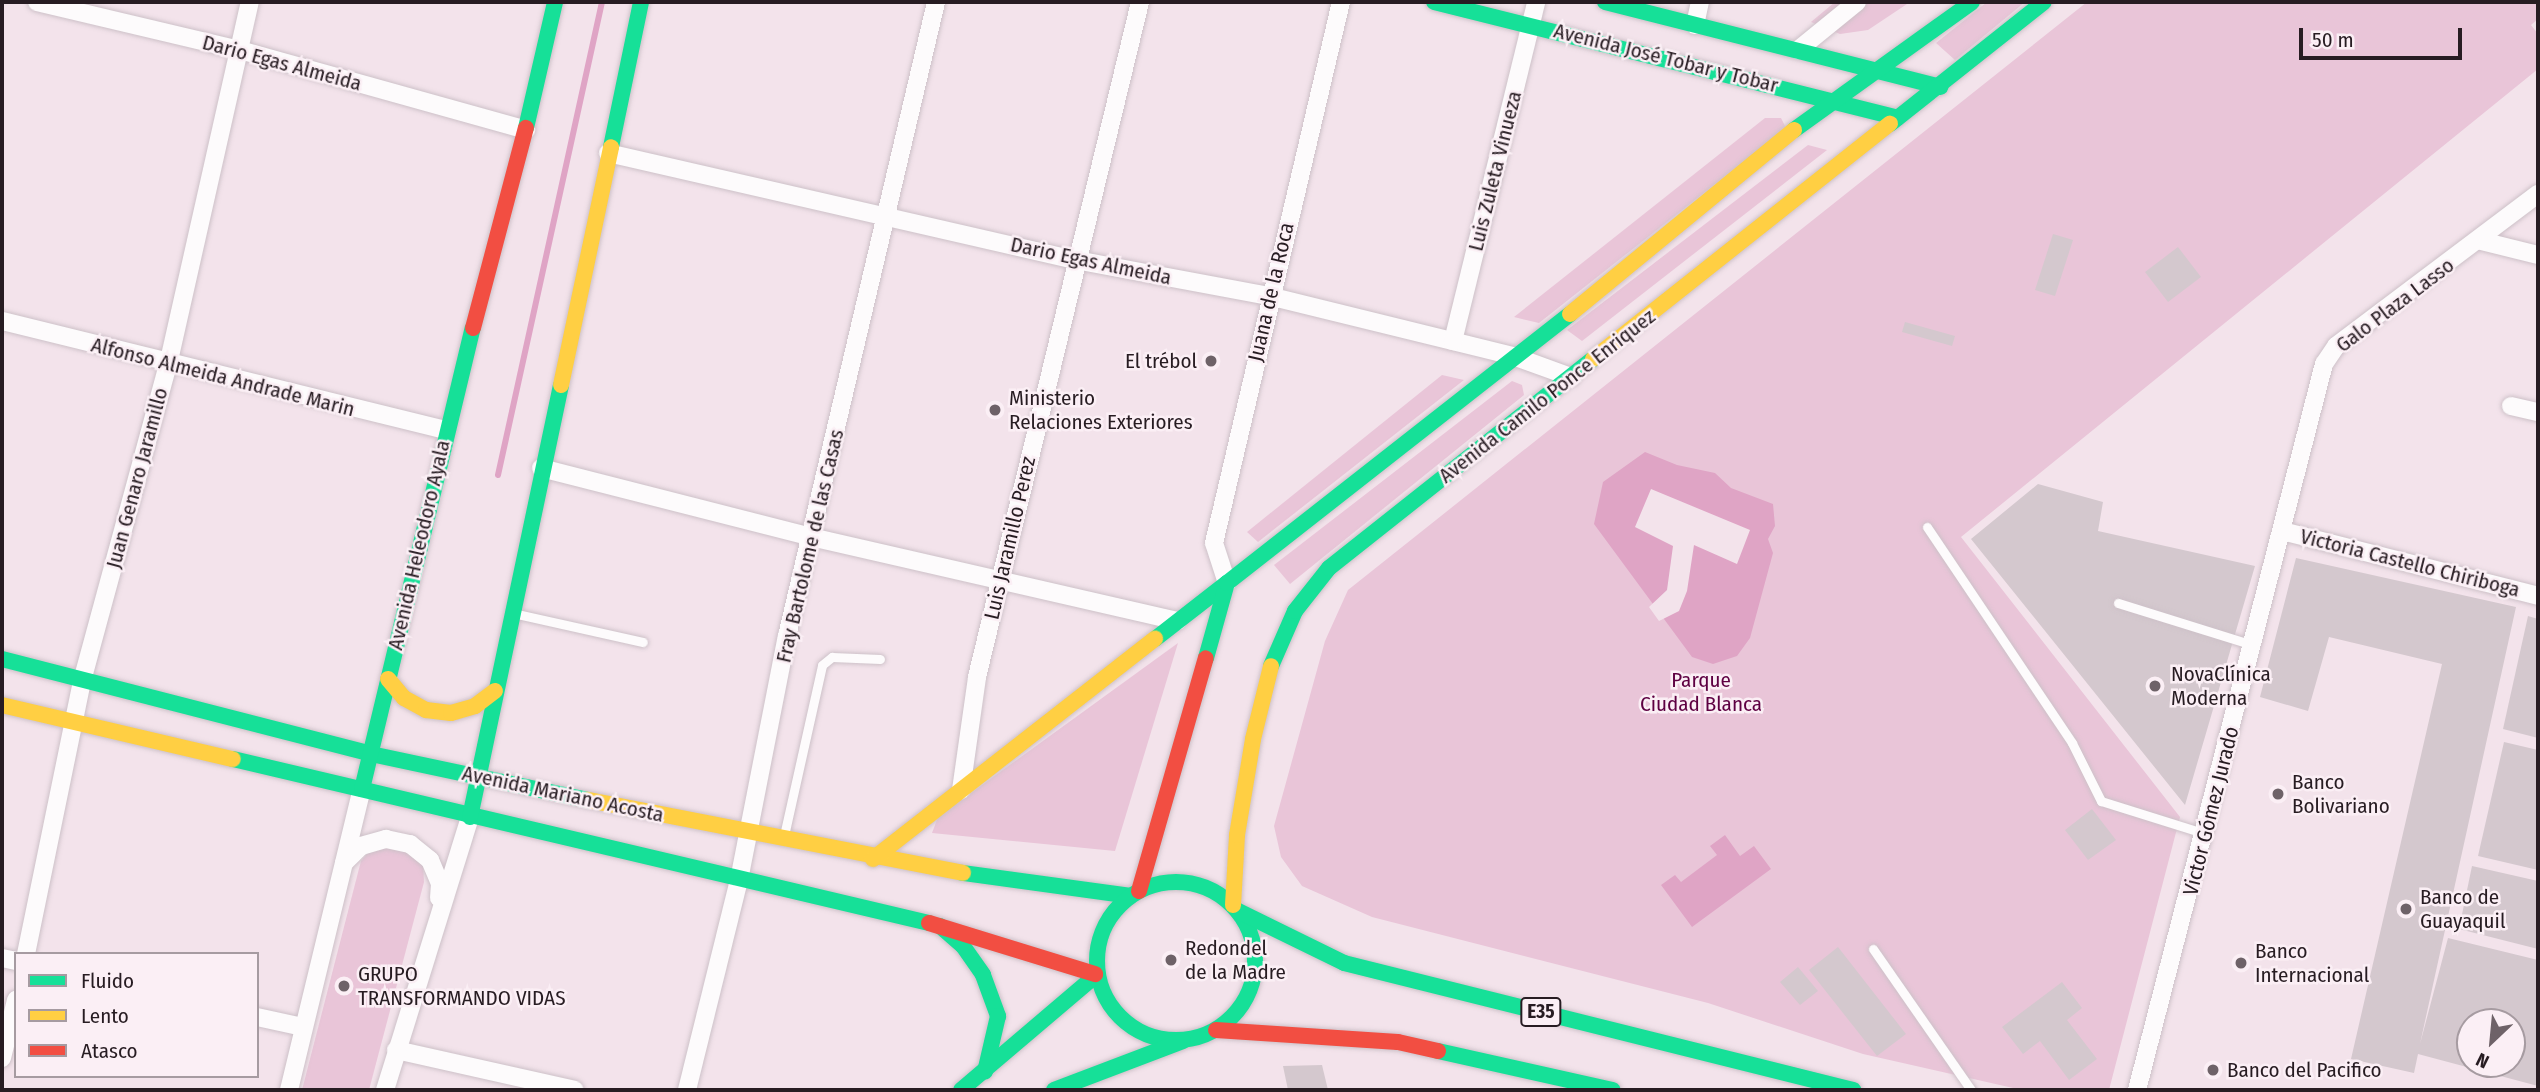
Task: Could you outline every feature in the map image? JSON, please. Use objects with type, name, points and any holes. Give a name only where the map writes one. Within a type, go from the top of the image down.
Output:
[{"type":"main road","name":"Avenida Heleodoro Ayala","points":[[362,789],[445,430],[526,131],[555,2]]},
{"type":"main road","points":[[470,817],[640,2]]},
{"type":"main road","name":"Avenida José Tobar y Tobar","points":[[1434,2],[1836,99],[1898,118]]},
{"type":"main road","name":"Avenida José Tobar y Tobar","points":[[1605,2],[1940,88]]},
{"type":"main road","points":[[873,859],[1227,583],[1836,99],[1972,2]]},
{"type":"main road","name":"Avenida Camilo Ponce Enriquez","points":[[1235,908],[1237,835],[1253,740],[1273,660],[1295,611],[1329,568],[1898,118],[1940,88],[2044,2]]},
{"type":"main road","points":[[1188,1040],[1145,1034],[1126,1022],[1111,1006],[1095,974],[1104,926],[1135,893],[1227,583]]},
{"type":"main road","name":"Avenida Mariano Acosta","points":[[2,659],[371,754],[749,835],[873,859],[1135,893]]},
{"type":"main road","points":[[388,679],[404,698],[426,710],[451,713],[475,706],[495,691]]},
{"type":"main road","name":"Avenida Mariano Acosta","points":[[2,705],[72,724],[362,789],[470,817],[940,926],[1095,974]]},
{"type":"main road","name":"E35","points":[[1135,893],[1154,884],[1188,882],[1204,887],[1235,908],[1344,963],[1853,1090]]},
{"type":"main road","points":[[1057,1089],[1216,1030],[1241,1007],[1255,976],[1256,953],[1235,908]]},
{"type":"main road","points":[[940,926],[963,946],[984,975],[998,1016],[985,1072]]},
{"type":"main road","points":[[961,1090],[1095,974]]},
{"type":"main road","points":[[1216,1030],[1398,1042],[1562,1084],[1613,1090]]},
{"type":"street","name":"Dario Egas Almeida","points":[[37,2],[240,50],[526,131]]},
{"type":"street","name":"Juan Genaro Jaramillo","points":[[26,952],[82,681],[168,365],[250,2]]},
{"type":"street","name":"Fray Bartolome de las Casas","points":[[687,1090],[739,880],[811,537],[888,218],[936,2]]},
{"type":"street","name":"Luis Jaramillo Perez","points":[[961,790],[977,677],[1140,2]]},
{"type":"street","name":"Juana de la Roca","points":[[1227,583],[1214,543],[1269,296],[1341,2]]},
{"type":"street","name":"Luis Zuleta Vinueza","points":[[1453,341],[1536,2]]},
{"type":"street","points":[[1695,25],[1700,2]]},
{"type":"street","points":[[1798,50],[1857,2]]},
{"type":"street","name":"Dario Egas Almeida","points":[[608,153],[1076,260],[1269,296],[1513,356],[1571,377]]},
{"type":"street","name":"Galo Plaza Lasso","points":[[2282,531],[2329,353],[2481,241],[2538,194]]},
{"type":"street","points":[[2481,241],[2538,255]]},
{"type":"street","name":"Alfonso Almeida Andrade Marin","points":[[2,321],[168,365],[445,430]]},
{"type":"street","points":[[2511,406],[2538,412]]},
{"type":"street","points":[[541,468],[811,537],[1177,621]]},
{"type":"street","name":"Victoria Castello Chiriboga","points":[[2282,531],[2538,596]]},
{"type":"street","name":"Victor Gómez Jurado","points":[[2137,1090],[2207,834],[2282,531]]},
{"type":"street","name":"Avenida Heleodoro Ayala","points":[[289,1090],[362,789]]},
{"type":"street","points":[[385,1090],[438,909],[470,817]]},
{"type":"street","points":[[343,864],[361,846],[386,839],[410,844],[430,860],[440,884],[438,909]]},
{"type":"street","points":[[2,1058],[14,1008]]},
{"type":"street","points":[[259,1017],[303,1027]]},
{"type":"street","points":[[397,1050],[575,1090]]},
{"type":"lane","points":[[1927,527],[2072,743],[2101,801],[2207,834]]},
{"type":"lane","points":[[2118,603],[2253,645]]},
{"type":"lane","points":[[511,612],[643,642]]},
{"type":"lane","points":[[783,841],[822,664],[832,657],[880,659]]},
{"type":"lane","points":[[1873,948],[1971,1090]]},
{"type":"green space","points":[[1835,2],[1910,2],[1868,30],[1840,34],[1811,22]]},
{"type":"green space","points":[[1987,2],[2025,2],[1955,60],[1936,43]]},
{"type":"green space","name":"Parque Ciudad Blanca","points":[[2087,2],[2538,2],[2538,19],[2531,25],[2538,34],[2538,69],[1961,537],[2180,817],[2109,1090],[2022,1090],[1863,1054],[1708,1003],[1372,917],[1302,886],[1281,857],[1274,826],[1325,641],[1348,590]]},
{"type":"green space","points":[[1765,118],[1781,118],[1786,128],[1539,323],[1514,317]]},
{"type":"green space","points":[[1808,145],[1827,150],[1582,341],[1567,330]]},
{"type":"green space","points":[[1442,375],[1464,380],[1258,542],[1247,532]]},
{"type":"green space","points":[[1512,381],[1522,385],[1524,395],[1290,584],[1274,565]]},
{"type":"green space","points":[[1178,643],[1115,851],[932,833],[938,817]]},
{"type":"green space","points":[[399,845],[423,862],[424,882],[369,1090],[302,1090],[361,861],[370,851]]},
{"type":"shaded area","points":[[1645,452],[1677,465],[1715,473],[1731,488],[1773,504],[1775,526],[1768,539],[1773,553],[1750,638],[1737,656],[1713,664],[1692,657],[1594,524],[1603,482]]},
{"type":"shaded area","points":[[1725,835],[1740,856],[1754,846],[1771,869],[1692,927],[1661,885],[1675,875],[1681,882],[1717,855],[1710,846]]},
{"type":"pier","points":[[1651,489],[1750,530],[1737,564],[1694,545],[1687,591],[1679,611],[1659,621],[1649,607],[1667,590],[1673,546],[1635,527]]},
{"type":"building","points":[[2053,234],[2073,240],[2055,296],[2035,290]]},
{"type":"building","points":[[2178,247],[2201,277],[2168,302],[2145,272]]},
{"type":"building","points":[[1905,322],[1955,336],[1952,346],[1902,332]]},
{"type":"building","name":"NovaClínica Moderna","points":[[2038,484],[2103,502],[2098,531],[2255,566],[2185,805],[1971,539]]},
{"type":"building","points":[[2296,558],[2516,607],[2420,1044],[2448,938],[2538,960],[2538,1086],[2508,1078],[2526,1078],[2526,1008],[2456,1008],[2456,1064],[2418,1054],[2414,1073],[2351,1059],[2442,664],[2329,637],[2308,711],[2260,697]]},
{"type":"building","points":[[2528,616],[2538,619],[2538,738],[2503,729]]},
{"type":"building","points":[[2504,742],[2538,750],[2538,870],[2478,856]]},
{"type":"building","points":[[2092,809],[2116,840],[2088,860],[2065,830]]},
{"type":"building","points":[[2472,866],[2538,881],[2538,949],[2459,929]]},
{"type":"building","points":[[1838,947],[1906,1034],[1877,1056],[1809,970]]},
{"type":"building","points":[[1798,967],[1818,991],[1800,1005],[1780,982]]},
{"type":"building","points":[[2062,982],[2082,1008],[2067,1020],[2097,1059],[2069,1080],[2040,1041],[2023,1054],[2002,1027]]},
{"type":"building","points":[[1322,1065],[1328,1090],[1288,1090],[1283,1066]]},
{"type":"waterway","points":[[498,475],[602,2]]},
{"type":"traffic: fast","points":[[526,128],[555,2]]},
{"type":"traffic: fast","points":[[611,147],[641,2]]},
{"type":"traffic: fast","points":[[1434,2],[1898,118]]},
{"type":"traffic: fast","points":[[1605,2],[1940,87]]},
{"type":"traffic: fast","points":[[1794,130],[1972,2]]},
{"type":"traffic: fast","points":[[1890,124],[2044,2]]},
{"type":"traffic: fast","points":[[1206,658],[1227,583],[1570,314]]},
{"type":"traffic: fast","points":[[362,789],[473,328]]},
{"type":"traffic: fast","points":[[1271,666],[1295,611],[1329,568],[1593,359]]},
{"type":"traffic: fast","points":[[470,817],[561,385]]},
{"type":"traffic: fast","points":[[1155,639],[1227,583]]},
{"type":"traffic: fast","points":[[2,659],[371,754],[588,800]]},
{"type":"traffic: fast","points":[[233,759],[929,923]]},
{"type":"traffic: fast","points":[[963,873],[1130,896]]},
{"type":"traffic: fast","points":[[1176,882],[1206,888],[1232,905],[1249,931],[1255,961],[1249,991],[1232,1017],[1206,1034],[1176,1040],[1146,1034],[1120,1017],[1103,991],[1097,961],[1103,931],[1120,905],[1146,888],[1176,882]]},
{"type":"traffic: fast","points":[[1238,911],[1344,963],[1853,1090]]},
{"type":"traffic: fast","points":[[940,926],[963,946],[983,975],[998,1016],[985,1072]]},
{"type":"traffic: fast","points":[[961,1090],[1096,975]]},
{"type":"traffic: fast","points":[[1054,1090],[1183,1041]]},
{"type":"traffic: fast","points":[[1438,1051],[1613,1090]]},
{"type":"traffic: slow","points":[[1593,359],[1890,124]]},
{"type":"traffic: slow","points":[[1570,314],[1794,130]]},
{"type":"traffic: slow","points":[[561,385],[611,147]]},
{"type":"traffic: slow","points":[[873,859],[1155,639]]},
{"type":"traffic: slow","points":[[1233,905],[1237,835],[1253,739],[1271,666]]},
{"type":"traffic: slow","points":[[388,679],[404,698],[426,710],[451,713],[475,706],[495,691]]},
{"type":"traffic: slow","points":[[2,705],[233,759]]},
{"type":"traffic: slow","points":[[588,800],[963,873]]},
{"type":"traffic: jam","points":[[473,328],[526,128]]},
{"type":"traffic: jam","points":[[1139,891],[1206,658]]},
{"type":"traffic: jam","points":[[929,923],[1095,974]]},
{"type":"traffic: jam","points":[[1216,1030],[1398,1042],[1438,1051]]},
{"type":"place","name":"El trébol","points":[[1211,361]]},
{"type":"place","name":"Ministerio Relaciones Exteriores","points":[[995,410]]},
{"type":"place","name":"NovaClínica Moderna","points":[[2155,686]]},
{"type":"place","name":"Banco Bolivariano","points":[[2278,794]]},
{"type":"place","name":"Banco de Guayaquil","points":[[2406,909]]},
{"type":"place","name":"Redondel de la Madre","points":[[1171,960]]},
{"type":"place","name":"Banco Internacional","points":[[2241,963]]},
{"type":"place","name":"GRUPO TRANSFORMANDO VIDAS","points":[[344,986]]},
{"type":"place","name":"Banco del Pacifico","points":[[2213,1070]]}]
